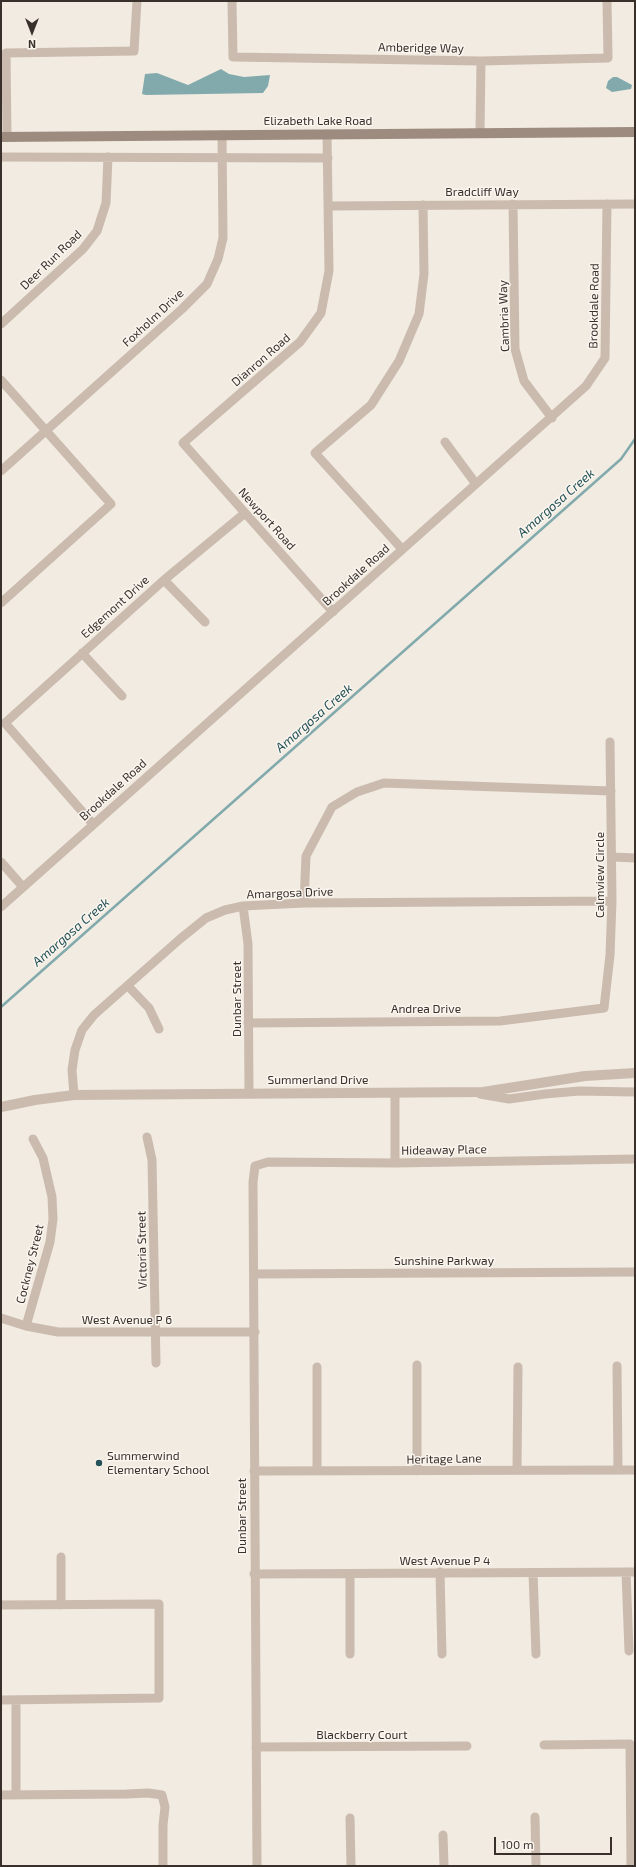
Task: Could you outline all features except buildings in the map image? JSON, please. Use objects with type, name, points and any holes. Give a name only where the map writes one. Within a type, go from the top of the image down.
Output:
[{"type":"main road","name":"Elizabeth Lake Road","points":[[4,137],[635,132]]},
{"type":"street","points":[[4,137],[6,53],[134,51],[137,1]]},
{"type":"street","name":"Amberidge Way","points":[[232,1],[233,57],[481,61],[608,58],[607,1]]},
{"type":"street","points":[[480,133],[481,61]]},
{"type":"street","name":"Dianron Road","points":[[183,443],[300,342],[321,313],[329,271],[327,134]]},
{"type":"street","name":"Foxholm Drive","points":[[1,471],[182,309],[207,284],[218,259],[223,238],[222,135]]},
{"type":"street","points":[[1,157],[328,158]]},
{"type":"street","name":"Deer Run Road","points":[[1,324],[83,248],[97,231],[106,203],[108,157]]},
{"type":"street","name":"Cambria Way","points":[[513,204],[515,349],[524,381],[552,418]]},
{"type":"street","name":"Brookdale Road","points":[[1,907],[402,549],[552,418],[586,386],[605,358],[607,204]]},
{"type":"street","name":"Bradcliff Way","points":[[329,206],[635,204]]},
{"type":"street","points":[[402,549],[315,454],[371,405],[399,361],[419,314],[424,274],[423,205]]},
{"type":"street","points":[[1,380],[47,430],[111,504],[1,603]]},
{"type":"street","points":[[445,442],[476,484]]},
{"type":"street","name":"Newport Road","points":[[183,443],[333,612]]},
{"type":"street","name":"Edgemont Drive","points":[[93,824],[5,723],[164,580],[245,513]]},
{"type":"street","points":[[164,580],[205,622]]},
{"type":"street","points":[[82,654],[122,696]]},
{"type":"street","name":"Calmview Circle","points":[[604,1008],[610,955],[612,901],[610,742]]},
{"type":"street","points":[[304,903],[306,856],[332,807],[358,792],[384,783],[611,791]]},
{"type":"street","points":[[612,857],[635,858]]},
{"type":"street","points":[[1,862],[23,887]]},
{"type":"street","name":"Amargosa Drive","points":[[74,1095],[72,1070],[75,1050],[82,1030],[94,1015],[206,918],[225,910],[243,906],[304,903],[612,901]]},
{"type":"street","name":"Dunbar Street","points":[[243,906],[248,944],[249,1093]]},
{"type":"street","points":[[128,986],[149,1008],[159,1029]]},
{"type":"street","name":"Andrea Drive","points":[[248,1023],[500,1021],[604,1008]]},
{"type":"street","name":"Summerland Drive","points":[[1,1107],[35,1100],[74,1095],[483,1092],[585,1076],[635,1073]]},
{"type":"street","points":[[472,1092],[509,1099],[579,1091],[635,1092]]},
{"type":"street","points":[[395,1093],[395,1163]]},
{"type":"street","name":"Victoria Street","points":[[147,1138],[152,1160],[156,1363]]},
{"type":"street","name":"Cockney Street","points":[[26,1326],[50,1242],[53,1219],[52,1197],[43,1158],[33,1139]]},
{"type":"street","name":"Hideaway Place","points":[[255,1166],[268,1162],[395,1163],[635,1159]]},
{"type":"street","name":"Dunbar Street","points":[[255,1166],[253,1182],[255,1332],[254,1574],[257,1866]]},
{"type":"street","name":"Sunshine Parkway","points":[[254,1274],[635,1272]]},
{"type":"street","name":"West Avenue P 6","points":[[1,1318],[26,1326],[58,1332],[255,1332]]},
{"type":"street","points":[[417,1365],[417,1471]]},
{"type":"street","points":[[617,1366],[618,1470]]},
{"type":"street","points":[[317,1471],[318,1367]]},
{"type":"street","points":[[517,1470],[518,1367]]},
{"type":"street","name":"Heritage Lane","points":[[254,1471],[635,1470]]},
{"type":"street","points":[[61,1557],[61,1605]]},
{"type":"street","points":[[440,1572],[442,1654]]},
{"type":"street","name":"West Avenue P 4","points":[[254,1574],[350,1575],[440,1572],[631,1572]]},
{"type":"street","points":[[629,1651],[631,1572]]},
{"type":"street","points":[[534,1573],[536,1654]]},
{"type":"street","points":[[350,1575],[350,1654]]},
{"type":"street","points":[[1,1605],[159,1604],[160,1698],[1,1700]]},
{"type":"street","points":[[16,1700],[16,1795]]},
{"type":"street","points":[[544,1745],[630,1744],[632,1810],[631,1866]]},
{"type":"street","name":"Blackberry Court","points":[[256,1747],[467,1746]]},
{"type":"street","points":[[1,1795],[148,1793],[162,1795],[165,1807],[163,1825],[163,1866]]},
{"type":"street","points":[[535,1817],[536,1866]]},
{"type":"street","points":[[350,1818],[351,1866]]},
{"type":"street","points":[[444,1835],[444,1866]]},
{"type":"water","points":[[221,69],[229,74],[244,77],[270,75],[268,86],[263,93],[142,94],[145,74],[157,73],[188,85]]},
{"type":"water","points":[[613,77],[617,77],[632,85],[631,89],[612,92],[606,88],[608,81]]},
{"type":"waterway","name":"Amargosa Creek","points":[[1,1007],[621,459],[635,439]]},
{"type":"place","name":"Summerwind Elementary School","points":[[99,1463]]}]
